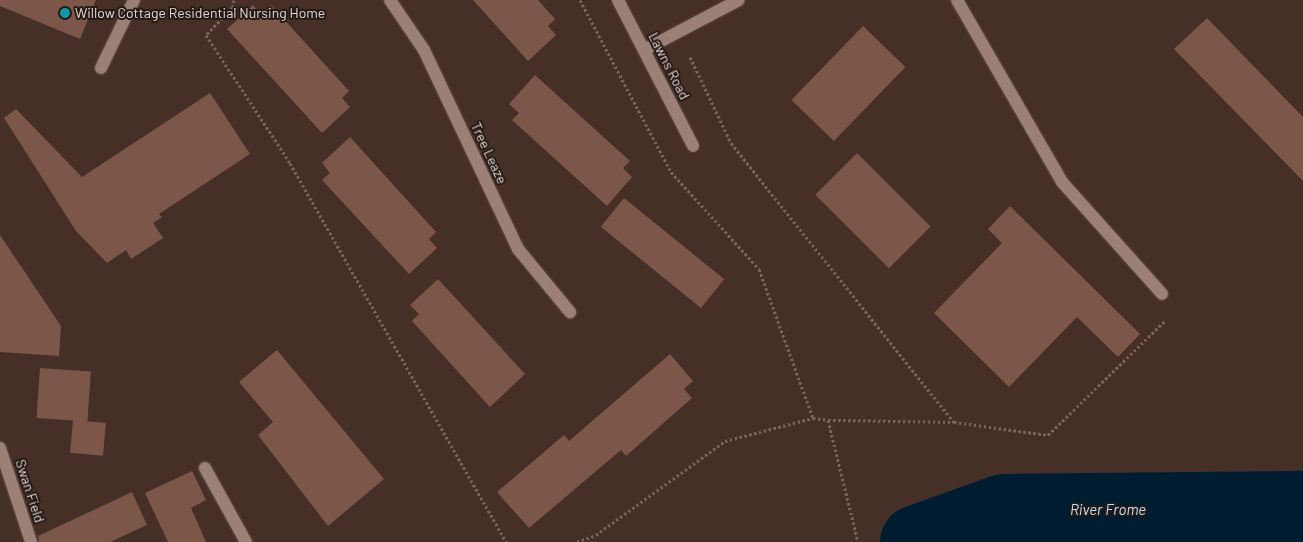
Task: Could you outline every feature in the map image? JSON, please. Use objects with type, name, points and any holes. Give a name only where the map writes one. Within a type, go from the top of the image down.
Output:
[{"type":"street","points":[[101,68],[134,0]]},
{"type":"street","name":"Tree Leaze","points":[[390,0],[424,50],[518,249],[570,312]]},
{"type":"street","name":"Lawns Road","points":[[618,0],[693,146]]},
{"type":"street","points":[[644,50],[739,0]]},
{"type":"street","points":[[957,0],[1062,182],[1162,294]]},
{"type":"street","name":"Swan Field","points":[[0,448],[31,542]]},
{"type":"street","points":[[205,468],[246,542]]},
{"type":"path","points":[[234,0],[233,7],[206,34],[290,163],[506,542]]},
{"type":"path","points":[[580,0],[671,172],[759,269],[813,418]]},
{"type":"path","points":[[679,33],[731,143],[954,422]]},
{"type":"path","points":[[577,542],[596,535],[725,441],[813,418],[828,420],[954,422],[1048,435],[1165,323],[1162,294]]},
{"type":"path","points":[[828,420],[858,542]]},
{"type":"building","name":"Willow Cottage Residential Nursing Home","points":[[0,0],[96,0],[80,39],[0,6]]},
{"type":"building","points":[[473,0],[538,0],[555,19],[548,26],[556,35],[528,61]]},
{"type":"building","points":[[253,5],[261,14],[271,5],[349,91],[342,98],[350,107],[322,133],[227,29]]},
{"type":"building","points":[[1207,18],[1303,117],[1303,181],[1174,49]]},
{"type":"building","points":[[863,26],[905,67],[834,141],[791,100]]},
{"type":"building","points":[[535,75],[630,161],[623,168],[632,177],[607,206],[512,120],[519,113],[509,104]]},
{"type":"building","points":[[210,93],[250,154],[159,214],[162,217],[153,223],[163,238],[131,259],[126,250],[107,263],[76,231],[4,118],[16,109],[82,177]]},
{"type":"building","points":[[350,137],[436,232],[429,239],[437,248],[409,274],[322,180],[330,173],[322,163]]},
{"type":"building","points":[[857,153],[931,227],[889,268],[815,195]]},
{"type":"building","points":[[624,198],[724,279],[701,308],[601,227]]},
{"type":"building","points":[[1010,206],[1140,334],[1118,357],[1077,317],[1009,387],[934,313],[1002,243],[988,229]]},
{"type":"building","points":[[0,235],[61,326],[59,356],[0,352]]},
{"type":"building","points":[[438,279],[525,374],[490,407],[412,321],[419,314],[410,305]]},
{"type":"building","points":[[277,350],[384,479],[328,526],[258,435],[273,422],[239,382]]},
{"type":"building","points":[[670,354],[693,381],[684,389],[692,398],[626,456],[621,450],[529,528],[497,492],[564,435],[569,441]]},
{"type":"building","points":[[40,368],[91,372],[87,421],[37,418]]},
{"type":"building","points":[[73,420],[106,423],[103,456],[70,453]]},
{"type":"building","points":[[192,471],[206,500],[191,508],[206,542],[168,542],[145,493]]},
{"type":"building","points":[[132,492],[147,525],[110,542],[39,542],[38,536]]},
{"type":"waterway","name":"River Frome","points":[[917,542],[1004,511],[1303,508]]},
{"type":"place","name":"Willow Cottage Residential Nursing Home","points":[[65,13]]}]
